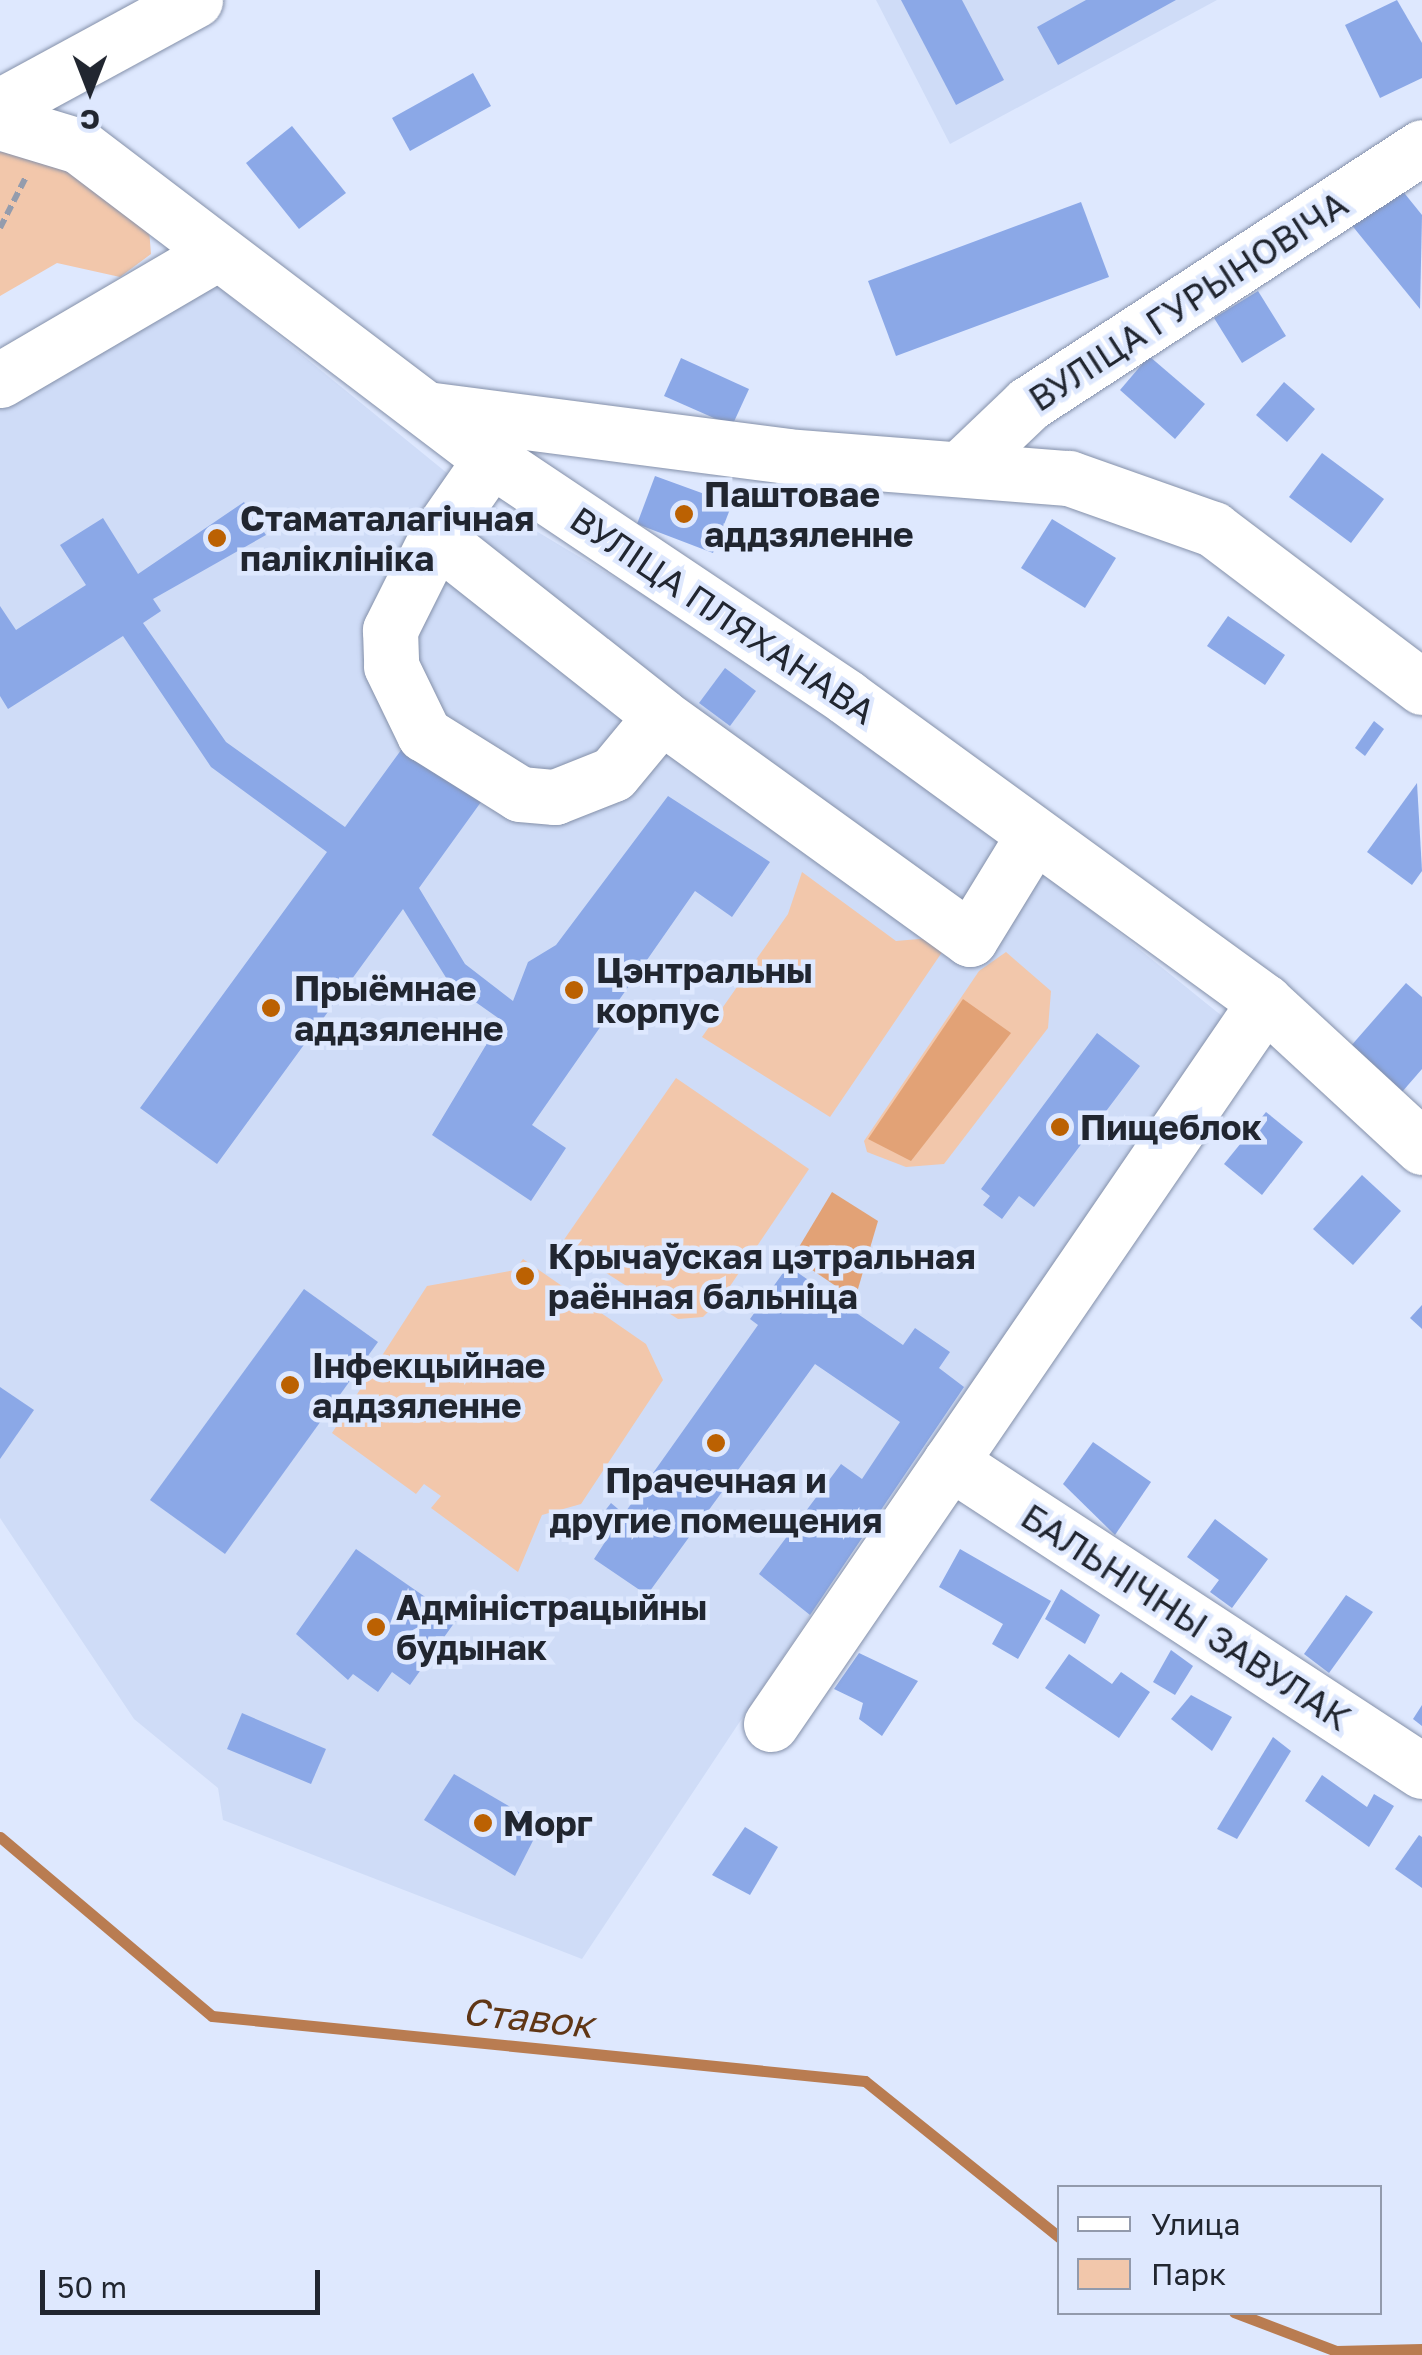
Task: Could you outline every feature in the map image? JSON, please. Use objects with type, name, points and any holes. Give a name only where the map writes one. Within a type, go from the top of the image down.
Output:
[{"type":"street","points":[[0,106],[138,13],[195,0]]},
{"type":"street","name":"ВУЛІЦА ПЛЯХАНАВА","points":[[0,122],[79,146],[491,459],[846,697],[1264,1002],[1422,1146]]},
{"type":"street","name":"ВУЛІЦА ГУРЫНОВІЧА","points":[[963,466],[1028,404],[1422,146]]},
{"type":"street","points":[[0,380],[217,253]]},
{"type":"street","points":[[423,409],[787,456],[963,466],[1069,478],[1213,530],[1422,688]]},
{"type":"street","points":[[491,459],[436,538],[390,630],[391,666],[424,734],[520,794],[555,797],[613,774],[661,716]]},
{"type":"street","points":[[436,538],[661,716],[970,939],[1022,854]]},
{"type":"street","points":[[771,1724],[1264,1002]]},
{"type":"street","name":"БАЛЬНІЧНЫ ЗАВУЛАК","points":[[950,1462],[1422,1772]]},
{"type":"shaded area","points":[[876,0],[1217,0],[950,144]]},
{"type":"shaded area","name":"Крычаўская цэтральная раённая бальніца","points":[[215,284],[469,491],[796,686],[803,678],[1222,1016],[1221,1034],[858,1544],[582,1959],[223,1820],[218,1788],[134,1719],[0,1518],[0,397]]},
{"type":"shaded area","points":[[963,999],[1011,1033],[911,1161],[868,1139]]},
{"type":"shaded area","points":[[832,1192],[878,1221],[855,1299],[793,1257]]},
{"type":"green space","points":[[61,151],[149,229],[151,254],[120,277],[57,263],[0,296],[0,152]]},
{"type":"green space","points":[[802,872],[896,941],[953,936],[830,1117],[702,1037],[788,914]]},
{"type":"green space","points":[[1006,952],[1051,991],[1048,1028],[944,1164],[906,1167],[867,1152],[864,1141],[979,971]]},
{"type":"green space","points":[[676,1078],[809,1169],[722,1298],[703,1317],[678,1319],[561,1244]]},
{"type":"green space","points":[[523,1259],[646,1344],[663,1380],[581,1504],[542,1515],[518,1572],[431,1508],[441,1496],[424,1484],[416,1494],[332,1433],[427,1286],[515,1270]]},
{"type":"building","points":[[901,0],[962,0],[1004,80],[956,105]]},
{"type":"building","points":[[1086,0],[1176,0],[1058,65],[1037,27]]},
{"type":"building","points":[[1397,0],[1422,43],[1422,78],[1380,98],[1345,25]]},
{"type":"building","points":[[473,73],[491,106],[410,151],[392,118]]},
{"type":"building","points":[[292,126],[346,193],[299,229],[246,163]]},
{"type":"building","points":[[1397,184],[1422,215],[1420,309],[1350,223]]},
{"type":"building","points":[[1081,202],[1109,277],[896,356],[868,281]]},
{"type":"building","points":[[1258,291],[1286,336],[1242,363],[1214,318]]},
{"type":"building","points":[[1149,356],[1205,404],[1175,439],[1120,390]]},
{"type":"building","points":[[681,358],[749,389],[732,426],[664,396]]},
{"type":"building","points":[[1284,382],[1315,409],[1287,442],[1256,415]]},
{"type":"building","points":[[1322,453],[1384,499],[1351,543],[1289,497]]},
{"type":"building","name":"Паштовае аддзяленне","points":[[655,476],[732,504],[713,553],[637,524]]},
{"type":"building","points":[[244,502],[266,535],[153,599],[161,611],[143,623],[226,742],[345,827],[404,746],[481,802],[419,888],[465,964],[513,1001],[528,962],[556,945],[668,796],[770,862],[732,917],[695,891],[532,1125],[566,1148],[531,1201],[432,1135],[501,1020],[450,984],[403,909],[217,1164],[140,1108],[327,852],[211,767],[123,636],[8,709],[0,696],[0,606],[16,630],[86,585],[60,545],[103,518],[138,574]]},
{"type":"building","points":[[1052,519],[1116,558],[1085,608],[1021,568]]},
{"type":"building","points":[[1228,616],[1285,655],[1265,685],[1207,646]]},
{"type":"building","points":[[725,668],[756,691],[730,726],[699,703]]},
{"type":"building","points":[[1374,721],[1384,729],[1365,756],[1355,748]]},
{"type":"building","points":[[1417,783],[1422,871],[1412,885],[1367,852]]},
{"type":"building","points":[[1406,983],[1422,997],[1422,1069],[1402,1092],[1350,1047]]},
{"type":"building","name":"Пищеблок","points":[[1097,1033],[1140,1066],[1034,1207],[1019,1196],[1002,1219],[983,1205],[990,1196],[981,1189]]},
{"type":"building","points":[[1266,1112],[1303,1142],[1262,1195],[1224,1164]]},
{"type":"building","points":[[1362,1175],[1401,1211],[1353,1265],[1313,1229]]},
{"type":"building","name":"Прачечная и другие помещения","points":[[788,1266],[903,1345],[915,1328],[950,1352],[939,1368],[964,1387],[810,1615],[759,1574],[841,1464],[862,1479],[900,1422],[815,1364],[647,1595],[594,1559],[605,1542],[589,1531],[611,1503],[624,1514],[758,1325],[750,1319]]},
{"type":"building","name":"Інфекцыйнае аддзяленне","points":[[304,1289],[378,1342],[225,1554],[150,1500]]},
{"type":"building","points":[[1422,1305],[1422,1329],[1410,1318]]},
{"type":"building","points":[[0,1387],[34,1410],[0,1459]]},
{"type":"building","points":[[1093,1442],[1151,1482],[1115,1535],[1063,1484]]},
{"type":"building","points":[[1215,1519],[1268,1559],[1232,1608],[1210,1592],[1219,1580],[1187,1557]]},
{"type":"building","name":"Адміністрацыйны будынак","points":[[356,1549],[457,1619],[410,1685],[392,1672],[378,1692],[353,1674],[348,1680],[296,1634]]},
{"type":"building","points":[[960,1549],[1051,1601],[1018,1659],[992,1644],[1003,1624],[939,1587]]},
{"type":"building","points":[[1061,1589],[1100,1615],[1085,1644],[1045,1619]]},
{"type":"building","points":[[1346,1595],[1373,1612],[1329,1673],[1304,1654]]},
{"type":"building","points":[[1171,1650],[1193,1666],[1175,1695],[1153,1682]]},
{"type":"building","points":[[859,1653],[918,1681],[882,1736],[859,1719],[863,1703],[834,1689]]},
{"type":"building","points":[[1069,1654],[1112,1684],[1121,1672],[1150,1692],[1119,1738],[1045,1688]]},
{"type":"building","points":[[1191,1695],[1232,1717],[1212,1751],[1171,1719]]},
{"type":"building","points":[[1422,1705],[1422,1726],[1413,1719]]},
{"type":"building","points":[[242,1713],[326,1749],[311,1784],[227,1749]]},
{"type":"building","points":[[1273,1737],[1291,1751],[1237,1839],[1217,1829]]},
{"type":"building","name":"Морг","points":[[454,1774],[541,1825],[515,1876],[424,1820]]},
{"type":"building","points":[[1322,1775],[1367,1807],[1374,1794],[1394,1806],[1369,1847],[1305,1801]]},
{"type":"building","points":[[745,1827],[778,1847],[750,1895],[712,1875]]},
{"type":"building","points":[[1419,1835],[1422,1837],[1422,1888],[1395,1869]]},
{"type":"waterway","name":"Ставок","points":[[0,1837],[212,2016],[865,2081],[1057,2236]]},
{"type":"waterway","name":"Ставок","points":[[1242,2315],[1336,2351],[1422,2349]]},
{"type":"place","name":"Паштовае аддзяленне","points":[[684,514]]},
{"type":"place","name":"Стаматалагічная паліклініка","points":[[217,538]]},
{"type":"place","name":"Цэнтральны корпус","points":[[574,990]]},
{"type":"place","name":"Прыёмнае аддзяленне","points":[[271,1008]]},
{"type":"place","name":"Пищеблок","points":[[1060,1127]]},
{"type":"place","name":"Крычаўская цэтральная раённая бальніца","points":[[525,1276]]},
{"type":"place","name":"Інфекцыйнае аддзяленне","points":[[290,1385]]},
{"type":"place","name":"Прачечная и другие помещения","points":[[716,1443]]},
{"type":"place","name":"Адміністрацыйны будынак","points":[[376,1627]]},
{"type":"place","name":"Морг","points":[[483,1823]]}]
